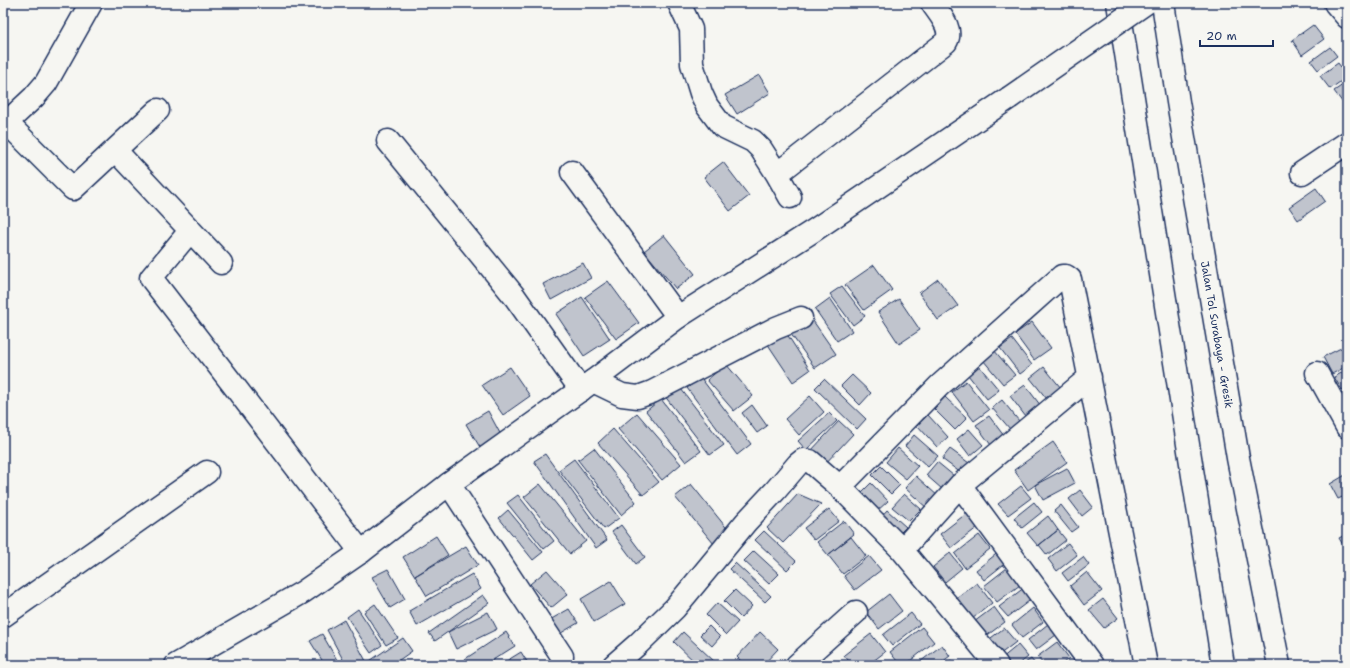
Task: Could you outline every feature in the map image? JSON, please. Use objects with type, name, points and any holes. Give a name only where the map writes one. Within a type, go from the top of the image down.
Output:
[{"type":"main road","points":[[91,3],[46,83],[5,125],[69,195],[158,110]]},
{"type":"main road","points":[[679,3],[691,29],[692,64],[701,93],[707,106],[722,126],[753,141],[761,149],[790,197]]},
{"type":"main road","points":[[777,174],[946,42],[949,32],[948,27],[932,3]]},
{"type":"main road","points":[[1118,3],[1223,665]]},
{"type":"main road","points":[[176,665],[303,592],[362,552],[449,484],[587,386],[678,317],[813,231],[1146,3]]},
{"type":"main road","name":"Jalan Tol Surabaya - Gresik","points":[[1163,3],[1178,102],[1238,458],[1279,665]]},
{"type":"main road","points":[[1336,3],[1347,17]]},
{"type":"main road","points":[[388,141],[587,386],[638,398],[776,328],[801,318]]},
{"type":"main road","points":[[1302,173],[1347,143]]},
{"type":"main road","points":[[115,150],[221,263]]},
{"type":"main road","points":[[572,172],[678,317]]},
{"type":"main road","points":[[190,231],[151,278],[362,552]]},
{"type":"main road","points":[[840,487],[939,386],[1062,276],[1066,276],[1070,279],[1146,665]]},
{"type":"main road","points":[[1317,373],[1347,427]]},
{"type":"main road","points":[[902,550],[960,486],[1090,377]]},
{"type":"main road","points":[[614,665],[675,608],[746,522],[803,460],[810,461],[840,487],[902,550],[997,665]]},
{"type":"main road","points":[[3,616],[207,472]]},
{"type":"main road","points":[[449,484],[562,662]]},
{"type":"main road","points":[[960,486],[1092,665]]},
{"type":"main road","points":[[797,665],[856,612]]},
{"type":"building","points":[[1313,25],[1324,39],[1302,55],[1292,40]]},
{"type":"building","points":[[1330,47],[1337,56],[1318,70],[1311,61]]},
{"type":"building","points":[[1338,63],[1347,77],[1330,89],[1320,76]]},
{"type":"building","points":[[759,75],[770,93],[737,114],[725,95]]},
{"type":"building","points":[[1347,82],[1347,101],[1343,103],[1334,91]]},
{"type":"building","points":[[723,162],[749,196],[730,211],[704,177]]},
{"type":"building","points":[[1316,188],[1325,201],[1298,220],[1289,207]]},
{"type":"building","points":[[664,235],[695,274],[676,289],[644,251]]},
{"type":"building","points":[[583,263],[591,278],[551,300],[543,284]]},
{"type":"building","points":[[874,265],[892,290],[864,310],[845,285]]},
{"type":"building","points":[[938,279],[958,306],[938,320],[919,293]]},
{"type":"building","points":[[608,281],[639,323],[616,339],[585,297]]},
{"type":"building","points":[[842,286],[865,316],[853,325],[830,294]]},
{"type":"building","points":[[582,297],[610,339],[584,356],[556,314]]},
{"type":"building","points":[[830,298],[852,331],[837,341],[815,309]]},
{"type":"building","points":[[899,299],[920,330],[899,344],[878,312]]},
{"type":"building","points":[[809,315],[836,354],[815,368],[788,330]]},
{"type":"building","points":[[1032,322],[1051,348],[1034,360],[1015,334]]},
{"type":"building","points":[[785,331],[810,370],[793,382],[767,343]]},
{"type":"building","points":[[1012,339],[1032,365],[1020,374],[1000,348]]},
{"type":"building","points":[[1347,345],[1347,366],[1332,374],[1323,357]]},
{"type":"building","points":[[994,350],[1015,375],[1003,384],[983,360]]},
{"type":"building","points":[[726,364],[753,396],[734,411],[707,380]]},
{"type":"building","points":[[979,366],[999,390],[987,399],[968,375]]},
{"type":"building","points":[[510,367],[530,396],[503,415],[482,385]]},
{"type":"building","points":[[1044,367],[1061,388],[1047,399],[1030,378]]},
{"type":"building","points":[[1347,370],[1347,387],[1342,390],[1334,377]]},
{"type":"building","points":[[852,375],[871,393],[860,405],[841,386]]},
{"type":"building","points":[[701,378],[751,444],[737,455],[687,388]]},
{"type":"building","points":[[824,379],[866,419],[857,429],[815,388]]},
{"type":"building","points":[[966,381],[989,410],[974,421],[952,392]]},
{"type":"building","points":[[678,385],[724,445],[710,455],[664,395]]},
{"type":"building","points":[[1025,385],[1044,410],[1029,421],[1010,396]]},
{"type":"building","points":[[1347,395],[1347,412],[1340,399]]},
{"type":"building","points":[[810,396],[824,412],[799,435],[785,419]]},
{"type":"building","points":[[945,397],[967,418],[955,430],[934,409]]},
{"type":"building","points":[[661,399],[701,451],[686,462],[646,411]]},
{"type":"building","points":[[1002,400],[1019,421],[1010,429],[992,408]]},
{"type":"building","points":[[752,405],[767,426],[757,433],[742,413]]},
{"type":"building","points":[[488,411],[502,437],[481,449],[466,424]]},
{"type":"building","points":[[637,413],[681,464],[662,480],[618,429]]},
{"type":"building","points":[[829,413],[837,421],[806,450],[798,441]]},
{"type":"building","points":[[928,415],[948,437],[937,447],[917,425]]},
{"type":"building","points":[[989,416],[1004,436],[991,445],[976,425]]},
{"type":"building","points":[[839,421],[853,434],[823,466],[809,453]]},
{"type":"building","points":[[613,429],[659,482],[643,495],[598,443]]},
{"type":"building","points":[[969,429],[983,445],[970,456],[957,439]]},
{"type":"building","points":[[914,435],[938,456],[928,467],[905,446]]},
{"type":"building","points":[[1053,442],[1067,462],[1028,490],[1014,470]]},
{"type":"building","points":[[594,448],[636,502],[621,515],[578,460]]},
{"type":"building","points":[[898,448],[918,466],[906,479],[886,462]]},
{"type":"building","points":[[950,449],[969,463],[961,473],[942,459]]},
{"type":"building","points":[[545,454],[607,540],[596,548],[534,461]]},
{"type":"building","points":[[574,459],[619,518],[604,529],[559,470]]},
{"type":"building","points":[[937,462],[954,476],[942,489],[926,475]]},
{"type":"building","points":[[881,466],[900,485],[891,494],[872,475]]},
{"type":"building","points":[[1067,468],[1075,483],[1043,500],[1035,485]]},
{"type":"building","points":[[1347,474],[1347,495],[1338,499],[1330,484]]},
{"type":"building","points":[[916,476],[940,498],[929,510],[905,488]]},
{"type":"building","points":[[871,483],[888,501],[876,512],[859,495]]},
{"type":"building","points":[[540,484],[586,541],[570,554],[524,497]]},
{"type":"building","points":[[691,484],[729,531],[714,544],[675,497]]},
{"type":"building","points":[[1021,486],[1031,498],[1008,515],[998,504]]},
{"type":"building","points":[[1080,490],[1093,507],[1082,516],[1069,499]]},
{"type":"building","points":[[798,494],[821,504],[783,543],[767,528]]},
{"type":"building","points":[[904,494],[921,509],[909,521],[892,507]]},
{"type":"building","points":[[518,495],[554,541],[544,549],[507,503]]},
{"type":"building","points":[[1034,502],[1042,512],[1022,528],[1014,518]]},
{"type":"building","points":[[1061,505],[1078,527],[1071,532],[1054,511]]},
{"type":"building","points":[[829,509],[839,521],[814,540],[804,528]]},
{"type":"building","points":[[508,510],[543,552],[533,560],[499,518]]},
{"type":"building","points":[[887,510],[906,527],[897,536],[879,519]]},
{"type":"building","points":[[967,513],[978,527],[951,548],[940,534]]},
{"type":"building","points":[[1048,516],[1058,530],[1038,546],[1027,533]]},
{"type":"building","points":[[844,521],[854,534],[828,555],[817,542]]},
{"type":"building","points":[[621,525],[645,557],[636,564],[612,532]]},
{"type":"building","points":[[1058,530],[1066,540],[1047,555],[1039,545]]},
{"type":"building","points":[[764,531],[796,561],[787,570],[755,540]]},
{"type":"building","points":[[1347,534],[1347,552],[1339,538]]},
{"type":"building","points":[[979,535],[990,549],[965,568],[955,554]]},
{"type":"building","points":[[436,536],[448,555],[415,576],[403,557]]},
{"type":"building","points":[[851,537],[866,556],[843,574],[828,555]]},
{"type":"building","points":[[1068,543],[1077,555],[1057,571],[1048,559]]},
{"type":"building","points":[[466,546],[478,565],[427,596],[415,576]]},
{"type":"building","points":[[754,551],[779,574],[769,584],[744,561]]},
{"type":"building","points":[[1000,551],[1008,561],[984,580],[976,570]]},
{"type":"building","points":[[950,553],[962,568],[945,582],[933,567]]},
{"type":"building","points":[[869,556],[881,570],[855,590],[844,576]]},
{"type":"building","points":[[1083,557],[1089,565],[1068,581],[1062,573]]},
{"type":"building","points":[[735,563],[771,596],[765,602],[729,569]]},
{"type":"building","points":[[1007,568],[1020,585],[997,602],[984,586]]},
{"type":"building","points":[[388,569],[405,599],[390,608],[372,577]]},
{"type":"building","points":[[547,570],[568,594],[551,608],[530,584]]},
{"type":"building","points":[[1087,572],[1102,591],[1084,605],[1070,586]]},
{"type":"building","points":[[472,574],[481,589],[417,626],[409,611]]},
{"type":"building","points":[[611,581],[625,604],[594,622],[581,599]]},
{"type":"building","points":[[977,583],[992,603],[972,619],[956,599]]},
{"type":"building","points":[[1025,587],[1033,598],[1008,617],[999,607]]},
{"type":"building","points":[[735,590],[752,606],[741,618],[724,601]]},
{"type":"building","points":[[889,594],[902,611],[879,629],[866,612]]},
{"type":"building","points":[[483,595],[489,603],[435,641],[429,633]]},
{"type":"building","points":[[1103,599],[1118,618],[1104,628],[1089,610]]},
{"type":"building","points":[[717,603],[738,622],[726,635],[706,615]]},
{"type":"building","points":[[375,604],[398,638],[386,645],[364,612]]},
{"type":"building","points":[[994,607],[1005,622],[985,637],[974,622]]},
{"type":"building","points":[[1033,608],[1043,622],[1022,638],[1012,625]]},
{"type":"building","points":[[358,609],[382,645],[371,653],[347,617]]},
{"type":"building","points":[[569,609],[578,623],[556,636],[548,621]]},
{"type":"building","points":[[488,612],[497,629],[456,649],[448,632]]},
{"type":"building","points":[[911,613],[920,624],[892,646],[883,635]]},
{"type":"building","points":[[344,620],[366,661],[357,665],[346,665],[327,630]]},
{"type":"building","points":[[1048,624],[1056,635],[1036,650],[1028,640]]},
{"type":"building","points":[[709,626],[720,637],[712,646],[700,635]]},
{"type":"building","points":[[922,627],[934,642],[905,665],[900,665],[890,652]]},
{"type":"building","points":[[1004,628],[1016,642],[999,655],[987,641]]},
{"type":"building","points":[[506,632],[515,646],[485,665],[469,665],[465,659]]},
{"type":"building","points":[[683,632],[715,662],[713,665],[698,665],[674,642]]},
{"type":"building","points":[[760,632],[778,649],[763,665],[745,665],[737,657]]},
{"type":"building","points":[[322,634],[340,665],[325,665],[310,641]]},
{"type":"building","points":[[871,634],[885,652],[868,665],[852,665],[844,655]]},
{"type":"building","points":[[403,638],[412,651],[392,665],[364,665]]},
{"type":"building","points":[[1057,642],[1069,658],[1061,665],[1044,665],[1037,657]]},
{"type":"building","points":[[942,645],[950,656],[938,665],[916,665]]},
{"type":"building","points":[[1018,645],[1028,657],[1018,665],[1006,665],[1001,659]]},
{"type":"building","points":[[521,652],[529,665],[500,665]]},
{"type":"building","points":[[1031,659],[1036,665],[1022,665]]},
{"type":"building","points":[[314,660],[318,665],[307,665]]},
{"type":"building","points":[[951,660],[954,665],[945,665]]},
{"type":"building","points":[[1074,661],[1077,665],[1069,665]]}]
